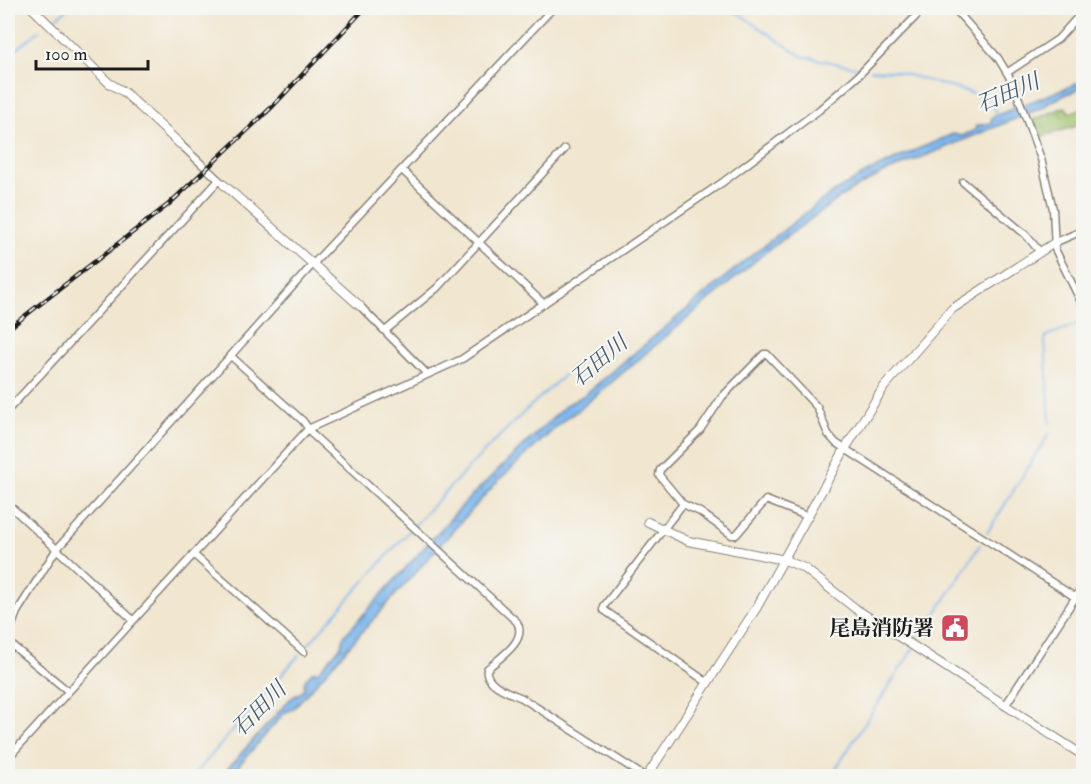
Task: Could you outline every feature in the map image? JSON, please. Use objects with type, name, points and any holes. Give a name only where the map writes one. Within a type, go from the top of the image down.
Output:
[{"type":"street","points":[[32,8],[109,83],[124,92],[360,306],[428,374]]},
{"type":"street","points":[[8,636],[17,612],[56,550],[232,357],[313,264],[553,8]]},
{"type":"street","points":[[8,758],[308,429],[462,359],[723,182],[819,110],[858,76],[924,8]]},
{"type":"street","points":[[954,8],[1008,72],[1018,93],[1037,144],[1053,208],[1055,249],[1083,308]]},
{"type":"street","points":[[1008,72],[1058,39],[1083,9]]},
{"type":"street","points":[[385,331],[436,288],[565,149]]},
{"type":"street","points":[[402,170],[544,304]]},
{"type":"street","points":[[8,410],[221,182]]},
{"type":"street","points":[[963,182],[1026,235],[1040,252]]},
{"type":"street","points":[[232,357],[303,421],[308,429],[519,626],[519,638],[487,669],[488,677],[504,690],[522,698],[645,777],[708,683],[785,560],[844,449],[884,387],[941,320],[970,297],[1054,243],[1083,230]]},
{"type":"street","points":[[809,517],[766,500],[736,535],[732,535],[700,512],[683,504],[658,475],[660,470],[700,430],[722,397],[764,354],[767,354],[814,403],[828,434],[844,449],[1083,603]]},
{"type":"street","points":[[8,504],[133,620]]},
{"type":"street","points":[[683,504],[604,606],[604,610],[708,683]]},
{"type":"street","points":[[648,522],[662,530],[712,547],[785,560],[804,568],[856,609],[1083,756]]},
{"type":"street","points":[[193,554],[304,652]]},
{"type":"street","points":[[1005,706],[1083,584]]},
{"type":"street","points":[[8,642],[68,691]]},
{"type":"green space","points":[[1065,107],[1070,113],[1083,108],[1083,124],[1040,137],[1033,120]]},
{"type":"water","points":[[1083,81],[1083,87],[1044,107],[881,174],[845,194],[766,252],[579,410],[565,419],[496,483],[293,709],[284,713],[230,776],[221,776],[290,699],[303,691],[305,680],[312,672],[319,671],[341,646],[343,637],[469,498],[566,405],[583,396],[748,258],[830,194],[870,171],[953,134],[962,136],[975,130],[976,126],[991,123],[992,117]]},
{"type":"waterway","points":[[54,19],[69,8]]},
{"type":"waterway","points":[[726,8],[735,11],[801,56],[860,68]]},
{"type":"waterway","points":[[8,56],[39,31]]},
{"type":"waterway","name":"石田川","points":[[871,70],[894,71],[989,98]]},
{"type":"waterway","name":"石田川","points":[[994,108],[998,116]]},
{"type":"waterway","points":[[1050,423],[1046,336],[1084,322]]},
{"type":"waterway","name":"石田川","points":[[605,340],[614,333]]},
{"type":"waterway","name":"石田川","points":[[306,647],[483,452],[599,345]]},
{"type":"waterway","points":[[987,533],[1049,434]]},
{"type":"waterway","points":[[831,776],[980,545]]},
{"type":"waterway","name":"石田川","points":[[193,776],[299,655]]},
{"type":"railway","points":[[8,329],[169,204],[272,107],[365,8]]},
{"type":"place","name":"尾島消防署","points":[[955,628]]}]
